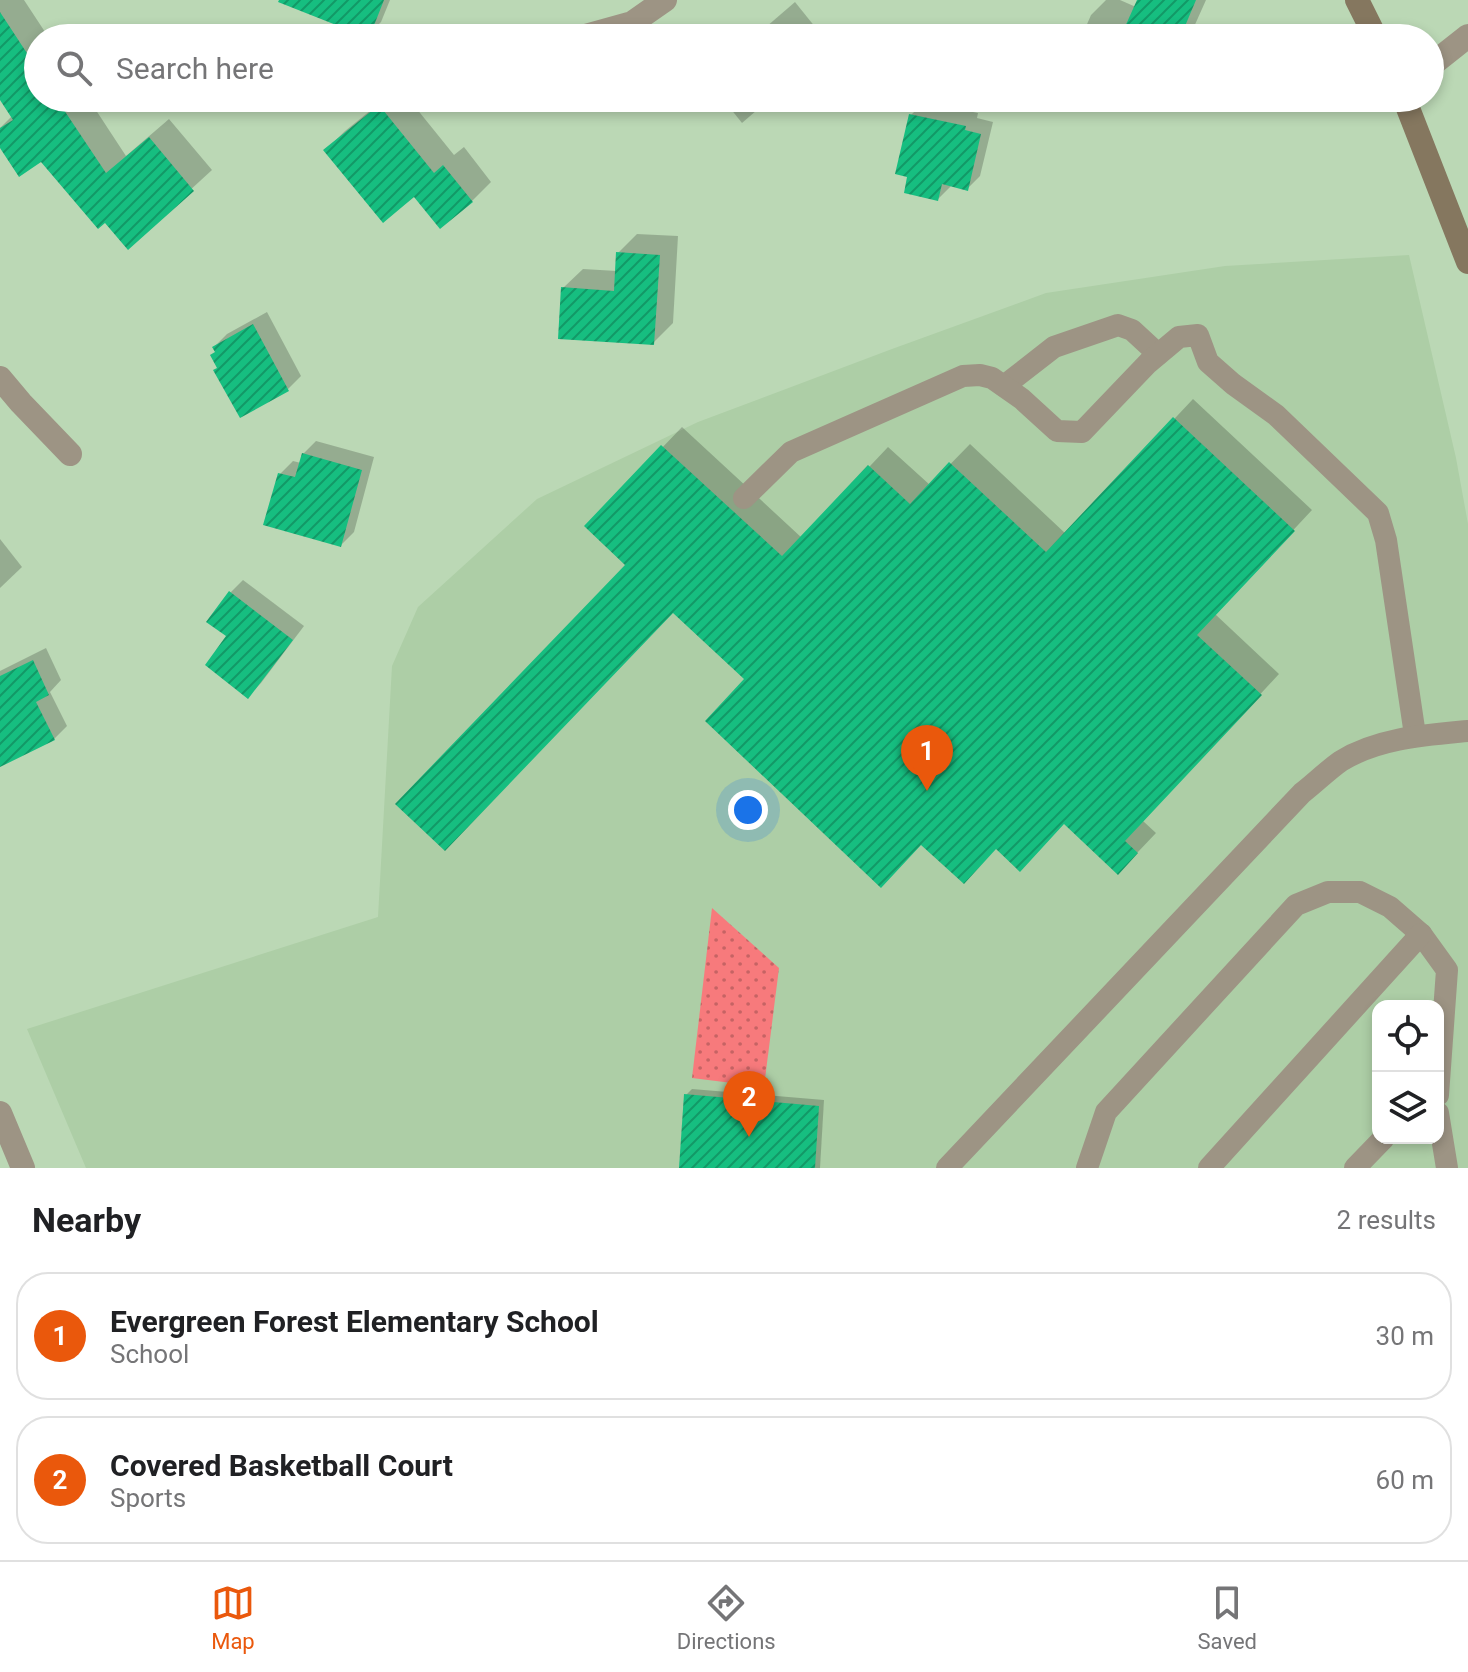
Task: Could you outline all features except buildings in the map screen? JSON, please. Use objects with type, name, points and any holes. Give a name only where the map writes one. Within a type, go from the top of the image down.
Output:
[{"type":"street","points":[[628,24],[665,0]]},
{"type":"street","points":[[1357,0],[1369,24]]},
{"type":"street","points":[[1444,55],[1468,36]]},
{"type":"street","points":[[1409,112],[1468,262]]},
{"type":"street","points":[[0,378],[70,454]]},
{"type":"street","points":[[0,1113],[23,1168]]},
{"type":"lane","points":[[1004,386],[1054,347],[1118,325],[1132,330],[1158,354]]},
{"type":"lane","points":[[744,498],[791,452],[963,376],[992,378],[1057,431],[1082,432],[1158,354],[1179,337],[1198,335],[1208,362],[1276,415],[1378,513],[1386,540],[1415,735]]},
{"type":"lane","points":[[947,1168],[1302,793],[1341,762],[1364,750],[1415,735],[1468,731]]},
{"type":"lane","points":[[1087,1168],[1106,1112],[1296,905],[1328,892],[1360,892],[1390,907],[1421,934],[1447,970],[1439,1072]]},
{"type":"lane","points":[[1209,1168],[1421,934]]},
{"type":"lane","points":[[1355,1168],[1378,1144]]},
{"type":"lane","points":[[1443,1144],[1447,1168]]},
{"type":"shaded area","points":[[1409,255],[1456,458],[1468,524],[1468,1168],[86,1168],[27,1029],[378,917],[392,666],[418,607],[537,499],[698,422],[1046,293],[1225,266]]},
{"type":"shaded area","points":[[712,908],[779,968],[764,1087],[692,1078]]},
{"type":"place","name":"Evergreen Forest Elementary School","points":[[927,791]]},
{"type":"place","name":"Covered Basketball Court","points":[[749,1137]]}]
